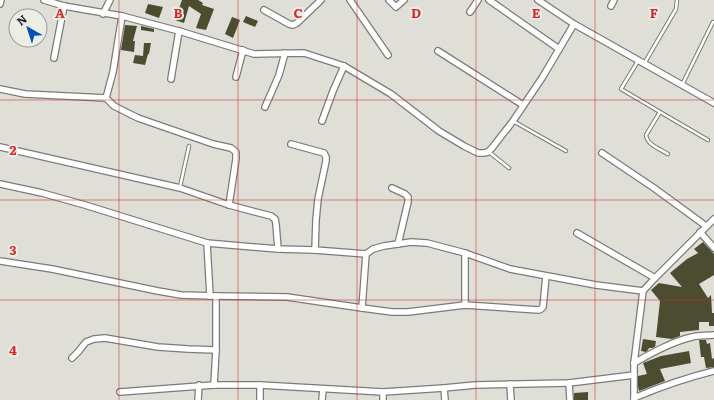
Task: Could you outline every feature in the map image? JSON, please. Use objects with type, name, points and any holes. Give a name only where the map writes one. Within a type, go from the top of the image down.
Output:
[{"type":"street","points":[[0,4],[1,0]]},
{"type":"street","points":[[44,0],[64,6],[122,16],[179,31],[254,54],[304,52],[344,66],[391,94],[439,131],[478,153],[488,152],[513,121],[542,78],[574,24]]},
{"type":"street","points":[[104,14],[110,0]]},
{"type":"street","points":[[264,10],[293,25],[321,0]]},
{"type":"street","points":[[350,0],[388,55]]},
{"type":"street","points":[[389,0],[397,7],[404,0]]},
{"type":"street","points":[[470,12],[478,0]]},
{"type":"street","points":[[488,0],[558,49]]},
{"type":"street","points":[[538,0],[574,24],[714,103]]},
{"type":"street","points":[[54,58],[64,6]]},
{"type":"street","points":[[106,98],[113,72],[122,16]]},
{"type":"street","points":[[171,79],[179,31]]},
{"type":"street","points":[[236,77],[243,50]]},
{"type":"street","points":[[438,51],[524,105]]},
{"type":"street","points":[[265,107],[279,75],[285,53]]},
{"type":"street","points":[[322,121],[332,91],[344,66]]},
{"type":"street","points":[[0,88],[26,94],[106,98],[114,106],[138,118],[212,144],[231,148],[236,152],[236,160],[229,205]]},
{"type":"street","points":[[291,144],[324,153],[326,157],[318,199],[315,250]]},
{"type":"street","points":[[0,147],[180,188],[229,205],[271,216],[275,219],[278,249]]},
{"type":"street","points":[[602,153],[654,188],[706,226]]},
{"type":"street","points":[[0,184],[42,193],[85,205],[207,243],[366,254],[373,249],[384,246],[411,242],[427,243],[465,253],[510,269],[596,285],[643,291]]},
{"type":"street","points":[[392,188],[408,196],[398,244]]},
{"type":"street","points":[[714,219],[643,291],[634,363],[634,399],[656,388],[687,378],[714,372]]},
{"type":"street","points":[[700,232],[714,248]]},
{"type":"street","points":[[577,233],[655,278]]},
{"type":"street","points":[[207,243],[213,296],[216,350],[214,385]]},
{"type":"street","points":[[465,253],[465,305]]},
{"type":"street","points":[[362,308],[366,254]]},
{"type":"street","points":[[0,261],[52,269],[181,295],[287,297],[392,312],[408,312],[465,305],[539,310],[543,307],[546,276]]},
{"type":"street","points":[[634,363],[679,341],[693,337],[714,335]]},
{"type":"street","points":[[72,358],[86,342],[94,339],[105,338],[158,347],[188,350],[216,350]]},
{"type":"street","points":[[120,392],[199,385],[260,385],[383,392],[475,385],[569,383],[634,375]]},
{"type":"street","points":[[569,383],[570,400]]},
{"type":"street","points":[[510,384],[511,400]]},
{"type":"street","points":[[198,400],[199,385]]},
{"type":"street","points":[[260,385],[260,400]]},
{"type":"street","points":[[322,388],[322,400]]},
{"type":"street","points":[[444,388],[445,400]]},
{"type":"street","points":[[383,392],[383,400]]},
{"type":"lane","points":[[644,64],[676,9],[677,0]]},
{"type":"lane","points":[[682,85],[713,22]]},
{"type":"lane","points":[[638,61],[620,89],[708,140]]},
{"type":"lane","points":[[660,112],[646,135],[649,142],[668,154]]},
{"type":"lane","points":[[513,121],[566,151]]},
{"type":"lane","points":[[180,188],[189,146]]},
{"type":"lane","points":[[488,152],[509,168]]},
{"type":"building","points":[[182,0],[198,0],[203,3],[202,5],[214,9],[206,30],[196,28],[201,14],[189,6],[184,23],[175,20]]},
{"type":"building","points":[[148,4],[163,7],[159,18],[145,13]]},
{"type":"building","points":[[246,16],[258,21],[255,27],[243,22]]},
{"type":"building","points":[[232,17],[240,20],[233,38],[225,34]]},
{"type":"building","points":[[125,25],[137,26],[133,41],[135,41],[134,52],[121,50]]},
{"type":"building","points":[[141,26],[154,29],[154,32],[141,30]]},
{"type":"building","points":[[144,43],[151,43],[145,65],[133,63],[135,55],[143,56]]},
{"type":"building","points":[[703,242],[714,254],[714,275],[699,284],[708,298],[711,295],[712,313],[714,313],[714,326],[709,326],[709,322],[699,322],[699,330],[680,332],[680,336],[672,339],[656,337],[660,301],[651,290],[659,283],[682,287],[670,273],[687,259],[698,253],[694,249]]},
{"type":"building","points":[[643,339],[656,341],[655,347],[649,348],[646,352],[641,351]]},
{"type":"building","points":[[699,340],[706,340],[707,344],[710,343],[712,359],[714,358],[714,367],[706,368],[704,357],[701,357]]},
{"type":"building","points":[[689,351],[691,363],[660,369],[665,381],[639,391],[638,376],[647,374],[643,363],[661,356]]},
{"type":"building","points":[[588,392],[588,400],[574,400],[574,393]]}]
